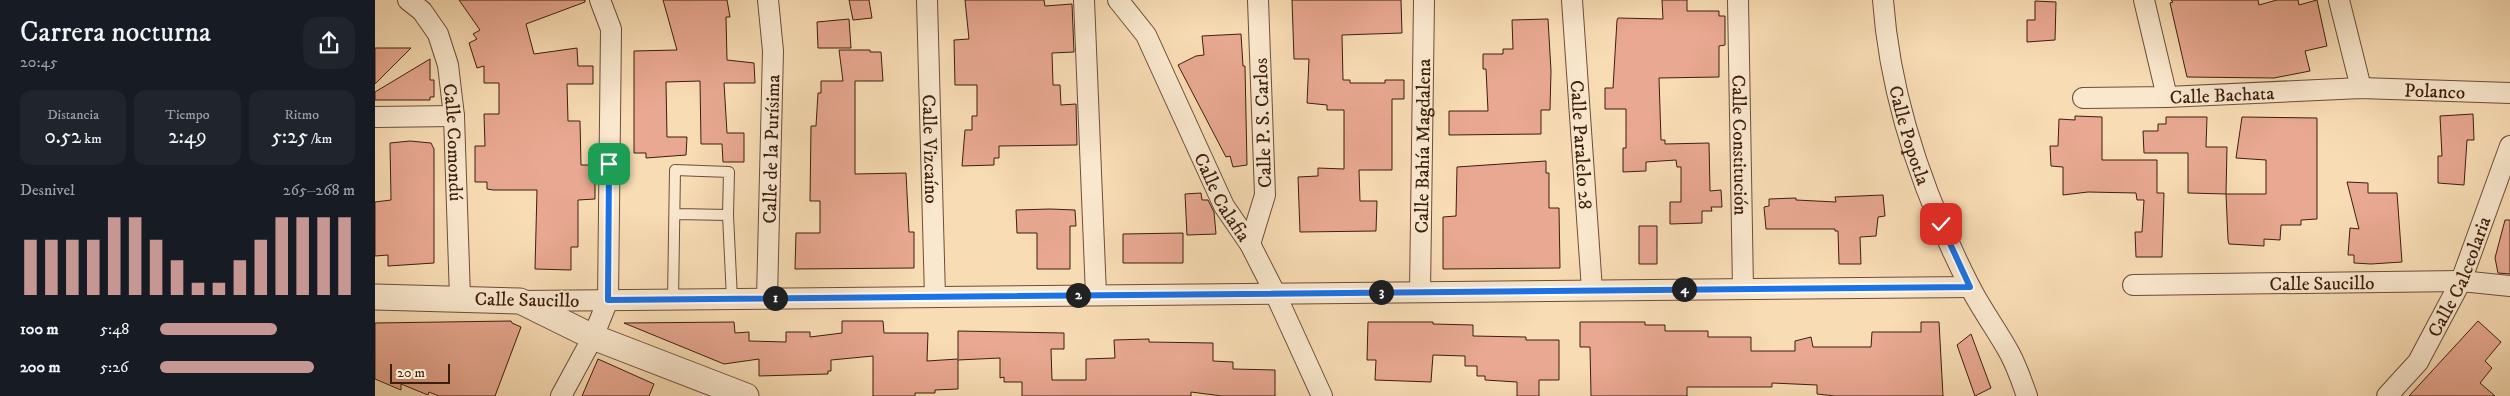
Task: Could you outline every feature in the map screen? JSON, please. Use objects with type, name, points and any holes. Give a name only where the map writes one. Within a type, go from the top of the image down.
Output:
[{"type":"street","name":"Calle Comondú","points":[[409,0],[422,11],[438,34],[448,65],[454,116],[459,298]]},
{"type":"street","points":[[561,396],[593,338],[608,300],[611,29],[600,0]]},
{"type":"street","name":"Calle de la Purísima","points":[[767,0],[773,52],[767,298]]},
{"type":"street","name":"Calle Vizcaíno","points":[[927,0],[935,297]]},
{"type":"street","points":[[1084,0],[1096,295]]},
{"type":"street","name":"Calle Calafia","points":[[1118,0],[1146,35],[1223,206],[1250,244],[1322,396]]},
{"type":"street","name":"Calle P. S. Carlos","points":[[1250,244],[1265,195],[1258,0]]},
{"type":"street","name":"Calle Bahía Magdalena","points":[[1419,292],[1424,0]]},
{"type":"street","name":"Calle Paralelo 28","points":[[1572,0],[1592,290]]},
{"type":"street","name":"Calle Constitución","points":[[1738,0],[1743,289]]},
{"type":"street","name":"Calle Popotla","points":[[1883,0],[1885,29],[1913,155],[1941,224],[1970,287],[2011,355],[2027,396]]},
{"type":"street","points":[[2144,0],[2167,97]]},
{"type":"street","points":[[2339,0],[2361,88]]},
{"type":"street","name":"Calle Bachata","points":[[2083,98],[2167,97],[2361,88]]},
{"type":"street","name":"Polanco","points":[[2361,88],[2510,94]]},
{"type":"street","points":[[375,117],[454,116]]},
{"type":"street","name":"Calle Calceolaria","points":[[2387,396],[2418,362],[2461,281],[2510,146]]},
{"type":"street","name":"Calle Saucillo","points":[[2133,285],[2461,281],[2510,286]]},
{"type":"street","name":"Calle Saucillo","points":[[375,297],[520,301],[1970,287]]},
{"type":"street","points":[[520,301],[593,338],[739,395]]},
{"type":"lane","points":[[673,300],[676,214],[675,170],[729,172],[728,215],[732,299]]},
{"type":"lane","points":[[676,214],[728,215]]},
{"type":"building","points":[[459,0],[585,0],[585,2],[526,24],[534,54],[577,48],[578,66],[593,66],[593,84],[567,84],[568,121],[580,121],[581,165],[595,165],[595,199],[578,200],[578,247],[571,247],[571,270],[535,269],[537,190],[493,190],[487,189],[487,182],[475,182],[475,146],[485,146],[484,114],[499,114],[499,83],[484,83],[484,66],[477,68],[469,43],[477,39],[473,34],[480,30]]},
{"type":"building","points":[[663,0],[727,0],[730,17],[726,17],[727,60],[754,63],[755,83],[724,83],[727,133],[744,133],[744,162],[723,162],[722,144],[701,144],[700,81],[666,82],[667,137],[687,137],[686,155],[646,158],[646,153],[634,153],[634,51],[677,50]]},
{"type":"building","points":[[849,0],[869,0],[872,18],[853,20]]},
{"type":"building","points":[[965,0],[1044,0],[1045,6],[1072,4],[1074,52],[1052,53],[1053,85],[1060,85],[1061,105],[1076,104],[1077,145],[999,146],[999,158],[994,158],[994,165],[962,166],[965,130],[972,130],[972,116],[977,116],[977,85],[955,85],[954,40],[969,39]]},
{"type":"building","points":[[1292,0],[1401,0],[1402,33],[1342,35],[1343,80],[1350,80],[1350,83],[1385,83],[1385,80],[1404,80],[1404,99],[1392,99],[1392,170],[1359,170],[1360,201],[1377,201],[1376,231],[1300,232],[1298,177],[1318,176],[1318,168],[1344,169],[1344,110],[1327,110],[1327,105],[1307,103],[1309,59],[1294,59]]},
{"type":"building","points":[[1662,0],[1687,0],[1687,11],[1719,11],[1719,16],[1725,16],[1725,45],[1719,46],[1719,77],[1659,78],[1661,140],[1665,140],[1665,144],[1709,143],[1710,191],[1721,190],[1722,207],[1711,207],[1712,211],[1702,211],[1702,223],[1670,224],[1670,202],[1681,202],[1681,167],[1677,167],[1676,160],[1646,162],[1646,171],[1623,172],[1623,148],[1626,148],[1626,109],[1605,109],[1605,88],[1613,88],[1618,18],[1663,19]]},
{"type":"building","points":[[2171,0],[2258,0],[2259,5],[2277,0],[2298,0],[2299,5],[2317,0],[2327,46],[2305,51],[2310,71],[2274,78],[2187,77],[2170,3],[2173,2]]},
{"type":"building","points":[[2035,1],[2056,2],[2055,40],[2027,42],[2027,20],[2035,20]]},
{"type":"building","points":[[849,19],[851,48],[818,48],[817,22]]},
{"type":"building","points":[[1548,19],[1551,71],[1550,110],[1541,110],[1541,134],[1449,135],[1449,111],[1488,111],[1486,69],[1483,69],[1483,54],[1503,54],[1503,49],[1513,49],[1512,20]]},
{"type":"building","points":[[1241,34],[1243,66],[1245,66],[1247,165],[1233,167],[1230,156],[1226,157],[1178,65],[1196,56],[1204,55],[1202,36]]},
{"type":"building","points":[[375,48],[411,48],[375,84]]},
{"type":"building","points":[[839,50],[881,52],[883,81],[855,81],[855,174],[906,173],[909,232],[914,232],[914,268],[795,269],[796,233],[820,233],[820,201],[810,201],[811,126],[816,126],[818,93],[821,93],[821,81],[843,81]]},
{"type":"building","points":[[430,59],[430,80],[434,80],[434,97],[430,97],[430,100],[375,100],[375,92]]},
{"type":"building","points":[[2473,114],[2474,140],[2467,140],[2464,185],[2438,183],[2438,156],[2442,156],[2440,116]]},
{"type":"building","points":[[2075,116],[2102,117],[2102,160],[2157,160],[2157,193],[2164,193],[2162,257],[2136,257],[2135,232],[2142,232],[2144,200],[2137,200],[2136,193],[2088,192],[2063,195],[2063,167],[2051,166],[2050,146],[2058,146],[2059,119],[2075,120]]},
{"type":"building","points":[[2166,117],[2207,117],[2206,147],[2227,147],[2226,194],[2188,193],[2188,153],[2144,153],[2143,131],[2158,131],[2158,124],[2166,124]]},
{"type":"building","points":[[2242,117],[2317,118],[2317,219],[2301,220],[2301,225],[2281,225],[2280,240],[2264,239],[2264,246],[2229,244],[2228,240],[2226,194],[2266,194],[2266,160],[2236,158]]},
{"type":"building","points":[[410,141],[431,143],[434,149],[434,263],[388,266],[388,255],[375,256],[375,202],[391,200],[390,143]]},
{"type":"building","points":[[1546,161],[1546,173],[1549,173],[1549,208],[1559,208],[1560,268],[1443,269],[1443,217],[1456,216],[1457,167]]},
{"type":"building","points":[[2347,182],[2368,183],[2368,193],[2397,193],[2402,262],[2354,263],[2354,255],[2348,255],[2350,228],[2359,229]]},
{"type":"building","points":[[1201,193],[1202,200],[1208,200],[1214,212],[1216,234],[1187,235],[1185,194]]},
{"type":"building","points":[[1883,195],[1885,216],[1878,217],[1876,236],[1860,237],[1861,264],[1839,264],[1838,231],[1835,231],[1835,229],[1766,229],[1764,207],[1769,206],[1769,199],[1796,198],[1796,200],[1836,202],[1835,197]]},
{"type":"building","points":[[1016,210],[1075,210],[1076,226],[1070,226],[1070,269],[1037,269],[1037,233],[1017,233]]},
{"type":"building","points":[[2505,220],[2510,220],[2510,274],[2498,273],[2495,258]]},
{"type":"building","points":[[1639,226],[1657,226],[1657,264],[1639,264]]},
{"type":"building","points":[[1183,233],[1183,263],[1123,263],[1123,234]]},
{"type":"building","points":[[511,321],[521,327],[495,396],[439,396],[429,392],[428,395],[401,384],[401,390],[375,379],[375,323]]},
{"type":"building","points":[[842,321],[883,321],[884,333],[928,333],[927,361],[958,359],[958,331],[1064,333],[1064,349],[1051,349],[1052,380],[1086,380],[1086,359],[1115,358],[1114,340],[1149,339],[1149,342],[1213,343],[1213,361],[1233,362],[1233,369],[1275,370],[1275,396],[1222,396],[1191,392],[1191,396],[1022,396],[1022,382],[1004,382],[1004,377],[1000,378],[1000,358],[958,360],[958,389],[935,390],[935,393],[915,393],[915,396],[873,396],[873,356],[831,360],[831,371],[828,371],[828,374],[759,376],[759,359],[724,364],[624,323],[734,322],[735,333],[749,332],[749,341],[786,342],[786,332],[810,332],[810,337],[842,333]]},
{"type":"building","points":[[2478,321],[2501,342],[2485,361],[2492,368],[2480,383],[2495,396],[2409,396]]},
{"type":"building","points":[[1368,322],[1433,322],[1433,324],[1473,325],[1473,336],[1526,337],[1526,340],[1559,340],[1559,380],[1539,380],[1539,396],[1517,396],[1517,382],[1485,380],[1485,376],[1477,376],[1477,366],[1465,366],[1465,356],[1433,355],[1431,382],[1375,380],[1376,360],[1367,360]]},
{"type":"building","points":[[1580,322],[1645,322],[1645,325],[1665,325],[1665,331],[1708,331],[1708,337],[1751,337],[1751,351],[1795,351],[1795,341],[1811,337],[1813,347],[1871,347],[1872,332],[1921,332],[1921,322],[1939,322],[1943,396],[1835,396],[1817,394],[1817,385],[1772,383],[1772,387],[1687,387],[1687,396],[1591,396],[1590,347],[1580,347]]},
{"type":"building","points":[[1971,334],[1991,388],[1975,396],[1957,345]]},
{"type":"building","points":[[598,359],[654,384],[649,396],[582,396]]},
{"type":"route","points":[[609,164],[608,300],[1970,287],[1941,224]]}]
